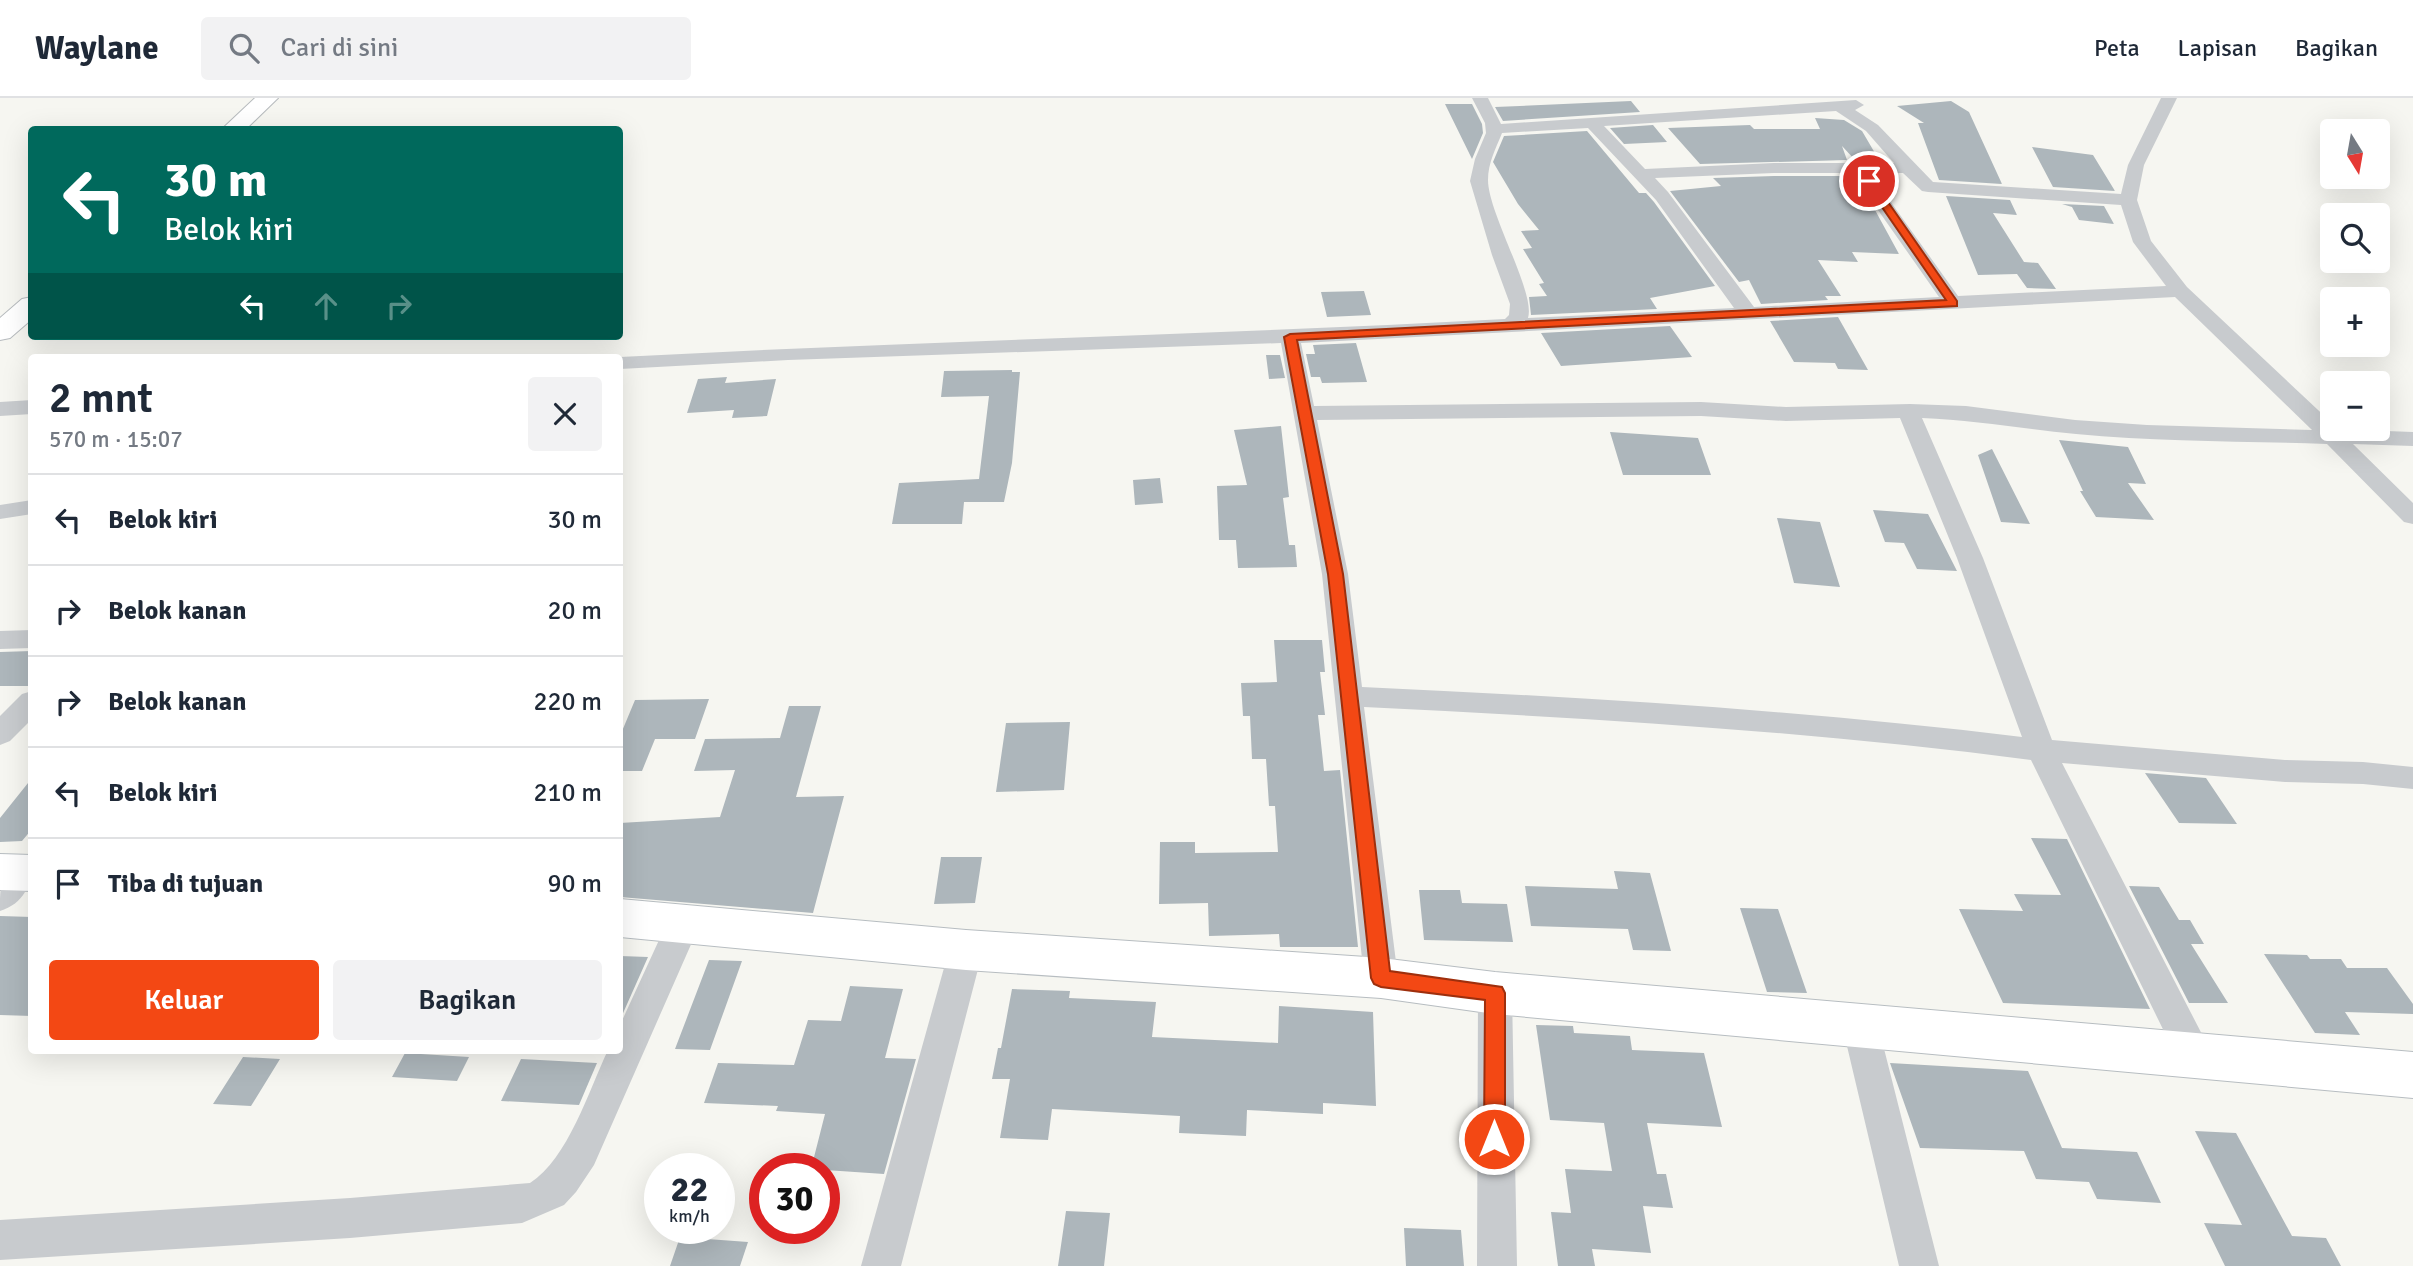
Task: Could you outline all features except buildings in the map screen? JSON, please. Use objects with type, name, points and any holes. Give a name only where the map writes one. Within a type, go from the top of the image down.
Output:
[{"type":"main road","points":[[236,126],[268,98]]},
{"type":"main road","points":[[0,332],[28,308]]},
{"type":"main road","points":[[623,918],[966,950],[1381,978],[1495,993],[2413,1074]]},
{"type":"street","points":[[1480,98],[1494,129],[1479,181],[1501,255],[1520,304],[1518,316],[1511,325]]},
{"type":"street","points":[[2169,98],[2136,165],[2128,200],[2142,242],[2180,292],[2320,425]]},
{"type":"street","points":[[1494,129],[1848,106],[1923,184],[1940,189],[2128,200]]},
{"type":"street","points":[[1593,124],[1662,196],[1750,315]]},
{"type":"street","points":[[1641,174],[1856,167],[1908,168]]},
{"type":"street","points":[[1856,167],[1874,187],[1888,211],[1954,303]]},
{"type":"street","points":[[623,363],[788,354],[1290,337],[2180,292]]},
{"type":"street","points":[[1290,337],[1335,574],[1381,978]]},
{"type":"street","points":[[0,409],[28,407]]},
{"type":"street","points":[[1304,412],[1701,409],[1786,414],[1910,411],[1966,413],[2075,427],[2147,432],[2320,437]]},
{"type":"street","points":[[1910,411],[1912,425],[1970,558],[2041,750],[2194,1055]]},
{"type":"street","points":[[2390,438],[2413,439]]},
{"type":"street","points":[[2337,441],[2413,517]]},
{"type":"street","points":[[0,512],[28,508]]},
{"type":"street","points":[[0,640],[28,639]]},
{"type":"street","points":[[1349,696],[1806,722],[2041,750],[2285,771],[2363,773],[2413,778]]},
{"type":"street","points":[[0,734],[28,705]]},
{"type":"street","points":[[0,1240],[350,1218],[542,1199],[562,1180],[580,1152],[683,924]]},
{"type":"street","points":[[881,1266],[966,950]]},
{"type":"street","points":[[1495,993],[1497,1266]]},
{"type":"street","points":[[1860,1026],[1919,1266]]},
{"type":"route","points":[[1494,1139],[1495,993],[1381,978],[1335,574],[1290,337],[1954,303],[1869,181]]}]
